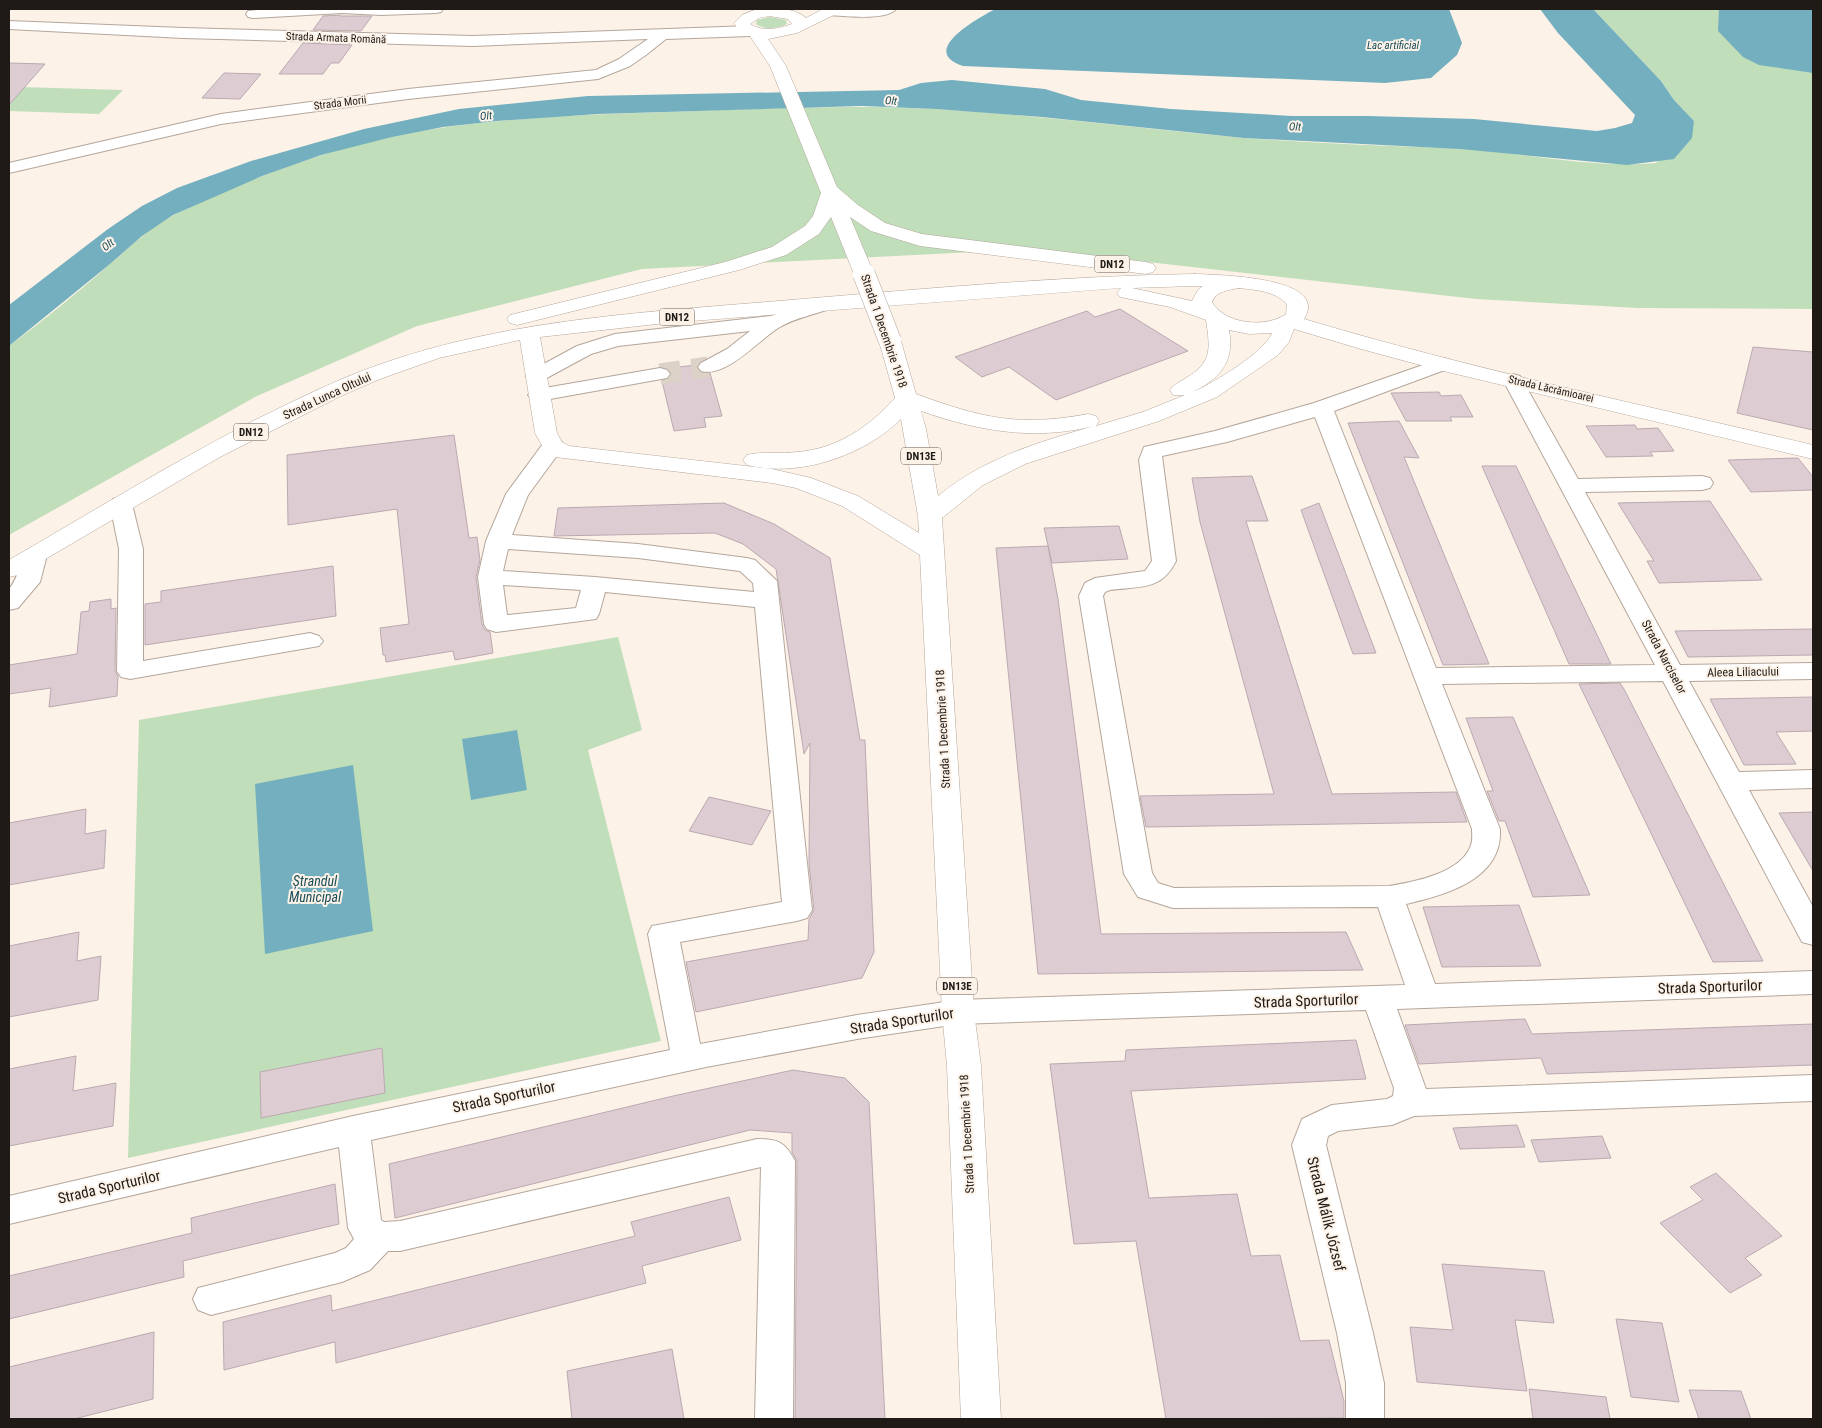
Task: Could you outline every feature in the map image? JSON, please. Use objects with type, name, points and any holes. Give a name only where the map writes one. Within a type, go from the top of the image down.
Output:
[{"type":"main road","points":[[778,66],[797,27],[799,19],[780,10],[760,13],[749,22],[776,33],[797,27],[832,10]]},
{"type":"main road","name":"Strada 1 Decembrie 1918","points":[[749,22],[778,66],[864,274],[890,341],[908,398],[922,459],[933,553],[958,1012],[964,1066],[981,1419]]},
{"type":"main road","points":[[385,369],[448,341],[499,324],[732,266],[779,251],[812,230],[822,217],[831,191]]},
{"type":"main road","name":"DN12","points":[[831,191],[851,209],[878,227],[920,240],[1190,273],[1247,283]]},
{"type":"main road","name":"DN12","points":[[529,333],[602,323],[944,294],[1164,280],[1247,283]]},
{"type":"main road","points":[[1247,283],[1280,290],[1297,302],[1296,316],[1274,327],[1244,328],[1212,316],[1202,306],[1202,299],[1206,293],[1220,286],[1247,283]]},
{"type":"main road","name":"DN12","points":[[1051,287],[1084,288],[1141,295],[1174,302],[1212,316]]},
{"type":"main road","points":[[544,420],[568,435],[582,440],[746,460],[799,460],[824,456],[865,438],[887,422],[908,398],[962,417],[1003,427],[1040,428],[1100,418],[1182,390],[1200,380],[1214,366],[1221,348],[1212,316]]},
{"type":"main road","points":[[930,516],[961,489],[991,470],[1178,406],[1214,390],[1270,352],[1279,343],[1287,322]]},
{"type":"main road","name":"Strada Lăcrămioarei","points":[[1287,322],[1443,364],[1813,452]]},
{"type":"main road","points":[[529,333],[546,433],[553,446],[563,452],[745,472],[803,483],[850,501],[933,553]]},
{"type":"main road","name":"Strada Lunca Oltului","points":[[9,570],[121,504],[259,428],[324,395],[385,369],[439,351],[529,333]]},
{"type":"main road","points":[[439,351],[500,351],[536,377]]},
{"type":"street","points":[[246,35],[254,12],[340,9]]},
{"type":"street","points":[[344,9],[380,11],[436,9]]},
{"type":"street","points":[[832,10],[880,12],[889,9]]},
{"type":"street","name":"Strada Armata Română","points":[[9,25],[246,35],[473,41],[663,32],[749,22]]},
{"type":"street","name":"Strada Morii","points":[[9,168],[221,119],[408,94],[598,74],[618,66],[642,50],[663,32]]},
{"type":"street","points":[[536,377],[584,350],[615,340],[774,322],[825,304]]},
{"type":"street","points":[[708,367],[734,353],[774,322]]},
{"type":"street","points":[[1322,408],[1486,829],[1486,844],[1478,861],[1464,872],[1415,893],[1389,896],[1172,898],[1148,890],[1138,874],[1091,596],[1094,588],[1104,583],[1152,577],[1160,569],[1164,561],[1150,460],[1152,452],[1219,437],[1322,408],[1443,364]]},
{"type":"street","name":"Strada Narciselor","points":[[1513,380],[1813,934]]},
{"type":"street","points":[[553,446],[517,494],[498,541],[490,577],[496,624],[587,614],[595,584]]},
{"type":"street","points":[[1571,486],[1702,484]]},
{"type":"street","points":[[121,504],[131,549],[130,671],[310,640]]},
{"type":"street","points":[[498,541],[638,551],[748,565],[765,581],[797,910],[663,934],[688,1058]]},
{"type":"street","points":[[9,604],[28,582],[35,555]]},
{"type":"street","points":[[490,577],[595,584],[767,601]]},
{"type":"street","name":"Aleea Liliacului","points":[[1426,676],[1813,671]]},
{"type":"street","points":[[1731,781],[1813,779]]},
{"type":"street","points":[[1389,896],[1424,997]]},
{"type":"street","name":"Strada Sporturilor","points":[[9,1210],[353,1129],[688,1058],[912,1018],[958,1012],[1813,983]]},
{"type":"street","points":[[1377,998],[1410,1088],[1409,1103],[1813,1088]]},
{"type":"street","name":"Strada Málik József","points":[[1365,1419],[1365,1383],[1355,1333],[1309,1145],[1314,1128],[1332,1118],[1392,1112],[1409,1103]]},
{"type":"street","points":[[353,1129],[365,1228],[379,1237],[400,1236],[757,1153],[771,1153],[778,1161],[774,1419]]},
{"type":"street","points":[[211,1299],[342,1268],[358,1259],[379,1237]]},
{"type":"lane","points":[[536,377],[660,374]]},
{"type":"green space","points":[[1593,9],[1813,9],[1813,309],[1638,308],[1476,299],[1032,249],[642,269],[417,326],[257,396],[9,535],[9,346],[60,307],[142,237],[168,218],[242,184],[309,159],[412,132],[503,121],[558,116],[870,107],[936,109],[1013,115],[1245,138],[1477,150],[1605,164],[1656,163],[1694,121],[1674,100],[1661,81]]},
{"type":"green space","points":[[769,17],[786,20],[787,24],[771,28],[756,24],[757,20]]},
{"type":"green space","points":[[20,87],[123,90],[99,114],[9,111],[9,97]]},
{"type":"green space","points":[[618,637],[642,730],[588,750],[661,1041],[128,1158],[139,720]]},
{"type":"water","name":"Lac artificial","points":[[995,9],[1449,9],[1462,43],[1457,55],[1431,78],[1385,83],[963,66],[951,60],[946,52],[956,35]]},
{"type":"water","name":"Olt","points":[[1540,9],[1593,9],[1661,81],[1674,100],[1694,121],[1692,138],[1674,159],[1627,165],[1460,149],[1244,138],[1042,117],[936,109],[862,106],[598,114],[443,127],[392,137],[321,155],[262,176],[173,215],[142,236],[9,346],[9,305],[108,229],[142,206],[177,188],[251,161],[364,129],[459,109],[588,96],[899,90],[921,83],[952,80],[1045,89],[1081,100],[1171,109],[1292,116],[1474,119],[1597,131],[1632,123],[1635,115],[1558,33]]},
{"type":"water","points":[[1719,9],[1813,9],[1813,73],[1759,65],[1743,57],[1718,31]]},
{"type":"water","points":[[517,730],[527,790],[471,800],[462,739]]},
{"type":"water","name":"Ștrandul Municipal","points":[[353,765],[373,931],[265,954],[255,784]]},
{"type":"building","points":[[323,16],[372,16],[361,31],[313,30]]},
{"type":"building","points":[[303,43],[352,45],[339,63],[331,63],[323,74],[279,74]]},
{"type":"building","points":[[9,63],[45,64],[9,105]]},
{"type":"building","points":[[224,73],[261,74],[240,99],[202,98]]},
{"type":"building","points":[[1120,309],[1188,351],[1056,400],[1009,367],[982,377],[955,357],[1087,311],[1095,317]]},
{"type":"building","points":[[1753,347],[1813,352],[1813,430],[1737,413]]},
{"type":"building","points":[[697,365],[696,367],[700,372],[710,373],[722,416],[704,418],[706,427],[674,431],[662,381],[667,380],[672,375],[668,368]]},
{"type":"building","points":[[1439,392],[1441,396],[1461,395],[1473,417],[1450,417],[1452,421],[1406,421],[1391,393]]},
{"type":"building","points":[[1399,421],[1419,458],[1404,457],[1489,664],[1443,665],[1348,423]]},
{"type":"building","points":[[1635,425],[1637,429],[1658,428],[1674,451],[1650,452],[1653,456],[1606,457],[1586,426]]},
{"type":"building","points":[[454,435],[469,538],[477,537],[480,560],[476,577],[482,624],[485,630],[490,632],[493,653],[455,660],[453,651],[386,662],[385,655],[383,655],[380,628],[409,624],[397,509],[288,525],[287,455]]},
{"type":"building","points":[[1798,458],[1813,477],[1813,490],[1751,492],[1728,460]]},
{"type":"building","points":[[1482,466],[1516,466],[1611,664],[1569,664]]},
{"type":"building","points":[[1252,476],[1268,521],[1246,521],[1332,794],[1456,792],[1467,822],[1146,827],[1140,796],[1274,794],[1200,522],[1192,478]]},
{"type":"building","points":[[1710,501],[1762,580],[1659,583],[1647,561],[1654,561],[1618,503]]},
{"type":"building","points":[[724,503],[774,524],[830,558],[860,740],[865,740],[874,952],[862,978],[696,1012],[686,962],[808,940],[809,919],[814,910],[809,864],[810,743],[804,754],[776,569],[743,544],[715,533],[554,536],[558,508]]},
{"type":"building","points":[[1319,503],[1376,653],[1353,654],[1301,510]]},
{"type":"building","points":[[1119,526],[1128,559],[1052,563],[1044,528]]},
{"type":"building","points":[[1048,546],[1058,599],[1101,934],[1346,932],[1363,970],[1038,974],[996,548]]},
{"type":"building","points":[[333,566],[336,616],[145,645],[145,604],[161,602],[161,591]]},
{"type":"building","points":[[111,599],[111,609],[116,608],[115,671],[118,676],[117,696],[49,707],[51,688],[9,694],[9,665],[77,654],[81,612],[89,611],[90,602]]},
{"type":"building","points":[[1813,629],[1813,655],[1688,657],[1675,631]]},
{"type":"building","points":[[1620,683],[1763,961],[1713,962],[1579,684]]},
{"type":"building","points":[[1813,697],[1813,731],[1776,732],[1796,764],[1744,765],[1710,699]]},
{"type":"building","points":[[1513,717],[1590,895],[1533,897],[1505,821],[1499,821],[1487,791],[1493,791],[1466,718]]},
{"type":"building","points":[[709,797],[771,811],[752,845],[689,831]]},
{"type":"building","points":[[86,809],[85,834],[106,830],[104,868],[9,885],[9,823]]},
{"type":"building","points":[[1813,812],[1813,871],[1779,813]]},
{"type":"building","points":[[1519,905],[1541,966],[1442,967],[1423,907]]},
{"type":"building","points":[[79,932],[77,961],[101,956],[98,1000],[9,1017],[9,946]]},
{"type":"building","points":[[1525,1019],[1532,1034],[1813,1024],[1813,1065],[1547,1074],[1541,1058],[1419,1064],[1405,1025]]},
{"type":"building","points":[[1356,1040],[1366,1079],[1131,1091],[1149,1198],[1237,1194],[1251,1256],[1280,1255],[1300,1341],[1329,1340],[1344,1401],[1344,1418],[1166,1419],[1136,1241],[1074,1244],[1050,1064],[1125,1061],[1126,1050]]},
{"type":"building","points":[[382,1048],[385,1093],[261,1118],[260,1072]]},
{"type":"building","points":[[76,1056],[73,1091],[116,1083],[113,1126],[9,1146],[9,1069]]},
{"type":"building","points":[[793,1070],[845,1078],[869,1102],[885,1419],[795,1419],[797,1161],[792,1152],[792,1133],[750,1130],[395,1218],[389,1164],[673,1096]]},
{"type":"building","points":[[1517,1125],[1525,1147],[1460,1149],[1453,1128]]},
{"type":"building","points":[[1602,1136],[1611,1158],[1539,1162],[1531,1140]]},
{"type":"building","points":[[1716,1173],[1782,1236],[1745,1258],[1762,1275],[1730,1293],[1660,1223],[1703,1200],[1690,1187]]},
{"type":"building","points":[[335,1184],[339,1224],[183,1261],[184,1277],[9,1319],[9,1276],[192,1233],[191,1218]]},
{"type":"building","points":[[729,1197],[741,1240],[642,1266],[646,1283],[336,1363],[335,1342],[224,1370],[223,1322],[331,1295],[332,1311],[635,1236],[631,1222]]},
{"type":"building","points":[[1442,1264],[1544,1271],[1554,1323],[1515,1320],[1527,1391],[1417,1382],[1410,1327],[1453,1330]]},
{"type":"building","points":[[1616,1319],[1662,1323],[1679,1402],[1631,1397]]},
{"type":"building","points":[[154,1332],[153,1399],[74,1419],[9,1419],[9,1367]]},
{"type":"building","points":[[672,1349],[684,1419],[572,1419],[567,1371]]},
{"type":"building","points":[[1529,1389],[1606,1397],[1610,1419],[1533,1419]]},
{"type":"building","points":[[1689,1390],[1741,1391],[1751,1419],[1699,1419]]},
{"type":"tunnel","points":[[660,374],[708,367]]}]
